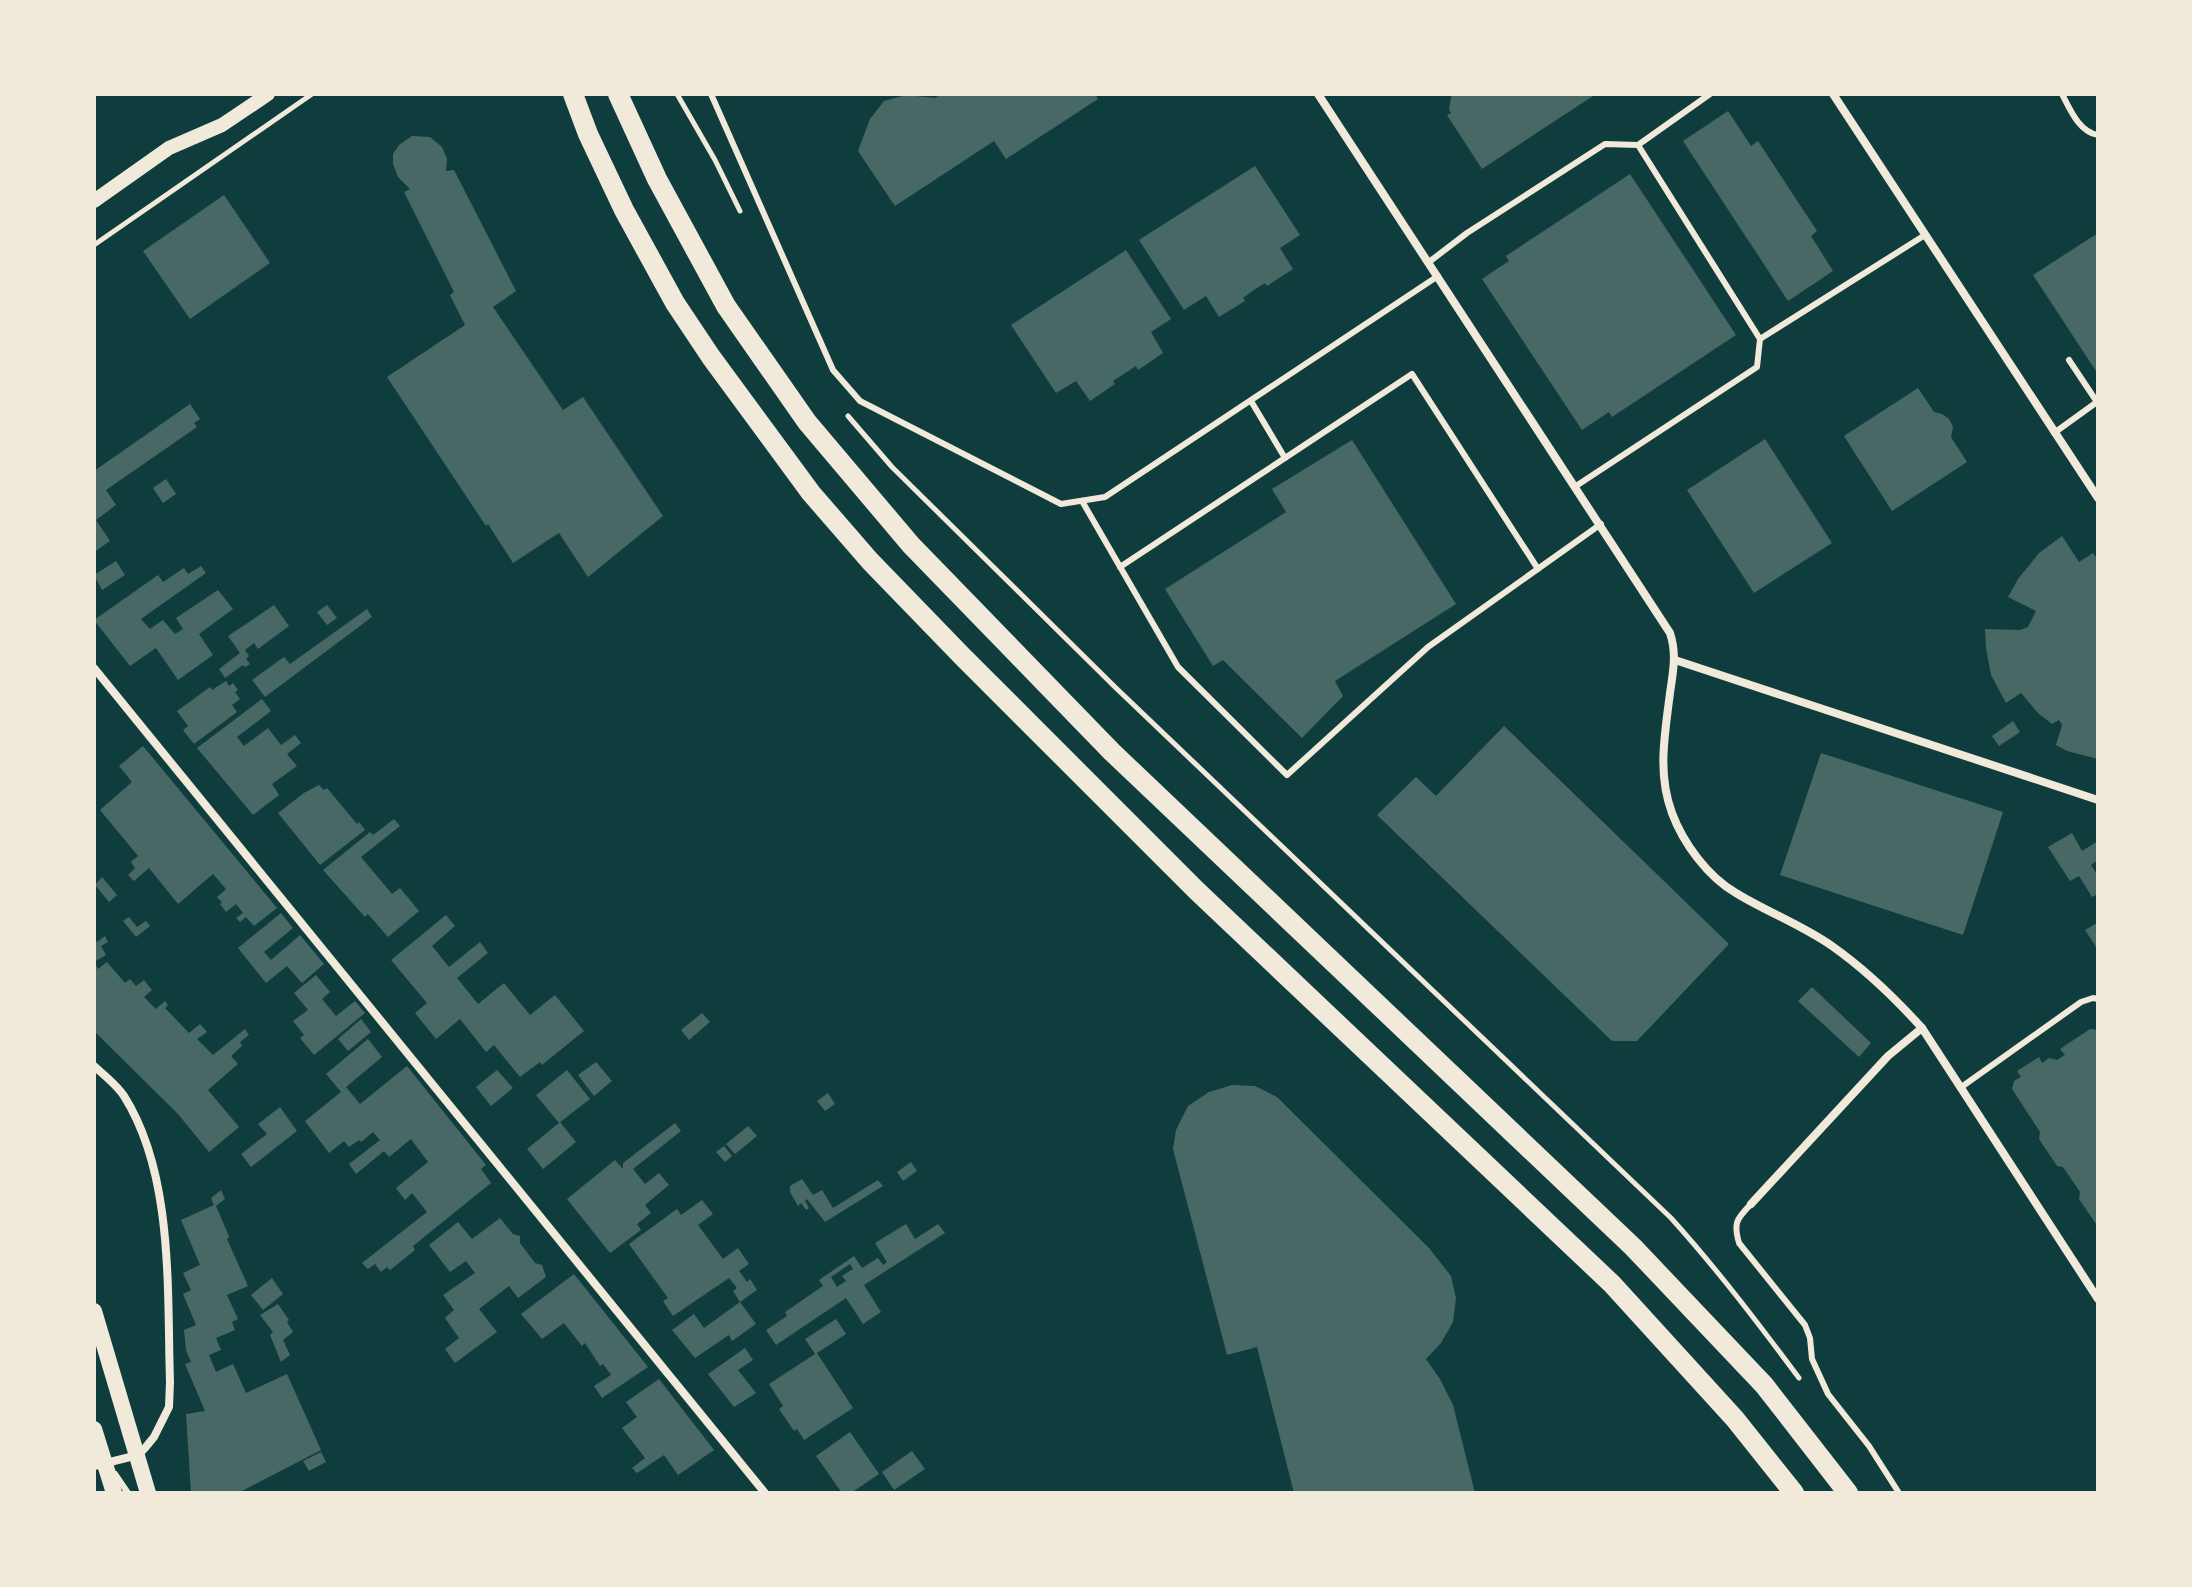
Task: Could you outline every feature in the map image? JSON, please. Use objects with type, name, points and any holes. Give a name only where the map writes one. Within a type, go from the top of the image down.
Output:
[{"type":"main road","points":[[573,94],[618,197],[675,303],[811,493],[860,550],[1197,891],[1612,1284],[1735,1419],[1794,1493]]},
{"type":"main road","points":[[618,94],[657,179],[726,306],[807,422],[911,545],[1112,752],[1633,1247],[1764,1385],[1848,1493]]},
{"type":"main road","points":[[94,1311],[148,1493]]},
{"type":"main road","points":[[94,1429],[99,1464],[114,1493]]},
{"type":"street","points":[[94,201],[169,148],[222,125],[267,94]]},
{"type":"street","points":[[1318,94],[1670,633],[1675,660],[1663,747],[1663,781],[1672,815],[1687,844],[1732,892],[1829,944],[1869,974],[1922,1028],[2098,1299]]},
{"type":"street","points":[[1833,94],[2098,498]]},
{"type":"street","points":[[1675,660],[2098,800]]},
{"type":"street","points":[[94,668],[765,1493]]},
{"type":"street","points":[[1751,1204],[1888,1056],[1922,1028]]},
{"type":"street","points":[[94,1066],[123,1095],[148,1146],[164,1220],[169,1407],[154,1437],[138,1455],[99,1464]]},
{"type":"lane","points":[[711,94],[833,370],[860,401],[1061,504],[1105,497],[1438,276]]},
{"type":"lane","points":[[1429,262],[1467,233],[1605,144],[1638,145],[1710,94]]},
{"type":"lane","points":[[2062,94],[2075,118],[2091,134],[2098,135]]},
{"type":"lane","points":[[1576,486],[1757,367],[1760,339],[1638,145]]},
{"type":"lane","points":[[1760,339],[1925,235]]},
{"type":"lane","points":[[2054,433],[2097,402],[2069,360]]},
{"type":"lane","points":[[1120,567],[1412,374],[1538,569]]},
{"type":"lane","points":[[1251,401],[1285,458]]},
{"type":"lane","points":[[1082,501],[1178,667],[1287,775],[1428,647],[1601,524]]},
{"type":"lane","points":[[1960,1088],[2081,1002],[2098,999]]},
{"type":"lane","points":[[1751,1204],[1737,1219],[1739,1243],[1805,1325],[1812,1359],[1828,1394],[1869,1446],[1899,1493]]},
{"type":"lane","points":[[99,1464],[128,1493]]},
{"type":"path","points":[[94,245],[312,94]]},
{"type":"path","points":[[677,94],[715,160],[746,224]]},
{"type":"path","points":[[843,411],[892,467],[1116,688],[1671,1218],[1757,1322],[1807,1390]]},
{"type":"building","points":[[942,94],[1095,94],[1098,99],[1006,159],[994,141],[895,206],[858,151],[870,119],[884,101],[906,95],[935,98]]},
{"type":"building","points":[[1454,94],[1596,94],[1482,169],[1447,115],[1451,113],[1451,97]]},
{"type":"building","points":[[1728,111],[1751,146],[1758,141],[1817,231],[1811,236],[1833,271],[1788,301],[1683,141]]},
{"type":"building","points":[[412,136],[430,137],[442,147],[447,159],[446,171],[454,170],[516,291],[493,307],[563,410],[583,397],[663,516],[588,577],[559,533],[513,563],[387,377],[465,325],[450,295],[454,292],[404,192],[410,189],[398,177],[393,164],[393,154],[399,145]]},
{"type":"building","points":[[1255,166],[1300,235],[1280,248],[1293,269],[1267,286],[1265,283],[1254,290],[1243,298],[1245,301],[1219,317],[1206,296],[1184,310],[1139,240]]},
{"type":"building","points":[[1630,174],[1736,335],[1612,417],[1609,412],[1582,430],[1482,279],[1509,261],[1506,256]]},
{"type":"building","points":[[224,195],[270,263],[190,319],[143,251]]},
{"type":"building","points":[[2098,233],[2098,374],[2033,275]]},
{"type":"building","points":[[1126,250],[1171,319],[1151,332],[1163,353],[1138,370],[1136,366],[1113,381],[1115,384],[1090,401],[1076,381],[1056,393],[1011,325]]},
{"type":"building","points":[[1918,388],[1934,412],[1949,419],[1953,427],[1951,437],[1967,462],[1892,511],[1844,436]]},
{"type":"building","points":[[190,404],[200,419],[194,423],[197,427],[106,490],[116,505],[96,520],[110,541],[94,552],[94,471]]},
{"type":"building","points":[[1765,439],[1832,543],[1754,593],[1687,490]]},
{"type":"building","points":[[1352,440],[1456,604],[1335,681],[1343,696],[1302,738],[1223,660],[1213,666],[1165,589],[1286,512],[1272,489]]},
{"type":"building","points":[[166,479],[176,494],[163,503],[153,488]]},
{"type":"building","points":[[2062,536],[2079,562],[2093,553],[2098,560],[2098,759],[2056,745],[2062,725],[2059,720],[2052,724],[2021,693],[2006,703],[1991,675],[1986,648],[1985,629],[2020,630],[2028,627],[2036,611],[2008,597],[2039,553]]},
{"type":"building","points":[[116,561],[125,575],[102,590],[94,575]]},
{"type":"building","points":[[201,566],[206,573],[141,619],[150,629],[163,620],[175,634],[183,629],[176,618],[218,590],[233,609],[199,634],[213,655],[178,680],[156,648],[130,666],[94,620],[158,575],[163,582],[184,568],[188,574]]},
{"type":"building","points":[[274,605],[289,626],[258,649],[254,643],[245,650],[250,664],[243,665],[225,678],[219,669],[240,653],[228,636]]},
{"type":"building","points":[[327,605],[337,618],[327,625],[317,612]]},
{"type":"building","points":[[367,609],[372,617],[265,697],[252,680],[284,657],[290,664]]},
{"type":"building","points":[[226,681],[229,686],[233,683],[238,690],[235,692],[240,699],[232,705],[237,712],[194,744],[183,730],[188,726],[177,711],[210,687],[212,690]]},
{"type":"building","points":[[262,699],[271,711],[237,737],[244,746],[268,728],[281,745],[295,735],[301,743],[287,754],[297,766],[272,784],[279,795],[253,815],[197,748]]},
{"type":"building","points":[[2013,721],[2020,732],[1999,746],[1992,736]]},
{"type":"building","points":[[1504,726],[1729,944],[1637,1041],[1612,1041],[1377,815],[1416,777],[1436,796]]},
{"type":"building","points":[[143,746],[277,908],[254,926],[246,917],[240,922],[236,918],[243,913],[236,904],[226,912],[217,897],[226,889],[213,874],[178,904],[149,868],[134,881],[128,875],[135,868],[131,862],[138,856],[100,810],[132,782],[119,766]]},
{"type":"building","points":[[1821,753],[2003,812],[1963,935],[1780,875]]},
{"type":"building","points":[[319,785],[324,790],[327,788],[365,830],[320,865],[278,813]]},
{"type":"building","points":[[394,819],[400,826],[361,857],[392,894],[400,888],[419,911],[388,937],[368,914],[365,917],[323,870],[370,832],[373,835]]},
{"type":"building","points":[[2072,833],[2082,851],[2098,841],[2098,860],[2091,865],[2098,876],[2098,894],[2092,897],[2079,876],[2070,881],[2048,847]]},
{"type":"building","points":[[102,877],[117,895],[109,902],[95,885]]},
{"type":"building","points":[[281,913],[293,928],[264,952],[271,960],[300,935],[324,964],[302,983],[287,966],[266,983],[238,948]]},
{"type":"building","points":[[446,915],[455,926],[432,946],[449,967],[480,942],[488,953],[457,978],[478,1004],[504,983],[530,1015],[555,995],[584,1031],[542,1065],[540,1062],[520,1077],[494,1045],[486,1052],[460,1019],[436,1039],[415,1013],[427,1003],[391,960]]},
{"type":"building","points":[[129,917],[137,927],[146,921],[150,926],[136,937],[123,921]]},
{"type":"building","points":[[2098,925],[2098,950],[2085,930]]},
{"type":"building","points":[[105,936],[108,942],[101,946],[106,955],[94,962],[94,938],[97,942]]},
{"type":"building","points":[[94,962],[98,969],[107,962],[125,983],[130,979],[136,986],[144,980],[152,990],[144,997],[156,1009],[165,1001],[168,1005],[165,1008],[189,1033],[200,1024],[207,1032],[197,1039],[213,1055],[245,1029],[249,1035],[231,1056],[238,1064],[208,1090],[239,1127],[209,1152],[178,1114],[94,1031]]},
{"type":"building","points":[[316,975],[330,992],[322,999],[336,1016],[355,1001],[365,1013],[314,1055],[300,1038],[304,1035],[293,1021],[308,1010],[294,993]]},
{"type":"building","points":[[1812,987],[1871,1043],[1859,1057],[1798,1001]]},
{"type":"building","points":[[702,1013],[710,1022],[689,1040],[681,1030]]},
{"type":"building","points":[[361,1019],[371,1032],[348,1051],[338,1039]]},
{"type":"building","points":[[2090,1029],[2098,1030],[2098,1225],[2079,1199],[2080,1192],[2063,1167],[2057,1166],[2039,1139],[2040,1132],[2012,1089],[2014,1081],[2021,1077],[2017,1071],[2039,1057],[2042,1063],[2049,1058],[2057,1060],[2065,1055],[2060,1049]]},
{"type":"building","points":[[368,1039],[382,1057],[346,1087],[360,1104],[407,1066],[486,1165],[481,1169],[491,1183],[413,1246],[415,1250],[394,1267],[390,1270],[387,1267],[381,1272],[375,1264],[368,1269],[362,1263],[427,1212],[412,1193],[405,1200],[396,1188],[428,1162],[411,1139],[389,1157],[384,1151],[356,1174],[349,1164],[380,1140],[373,1132],[349,1147],[344,1141],[329,1153],[305,1121],[341,1092],[326,1074]]},
{"type":"building","points":[[596,1062],[612,1081],[594,1096],[578,1075]]},
{"type":"building","points":[[497,1070],[513,1088],[491,1106],[476,1087]]},
{"type":"building","points":[[567,1070],[590,1099],[559,1123],[536,1095]]},
{"type":"building","points":[[1232,1085],[1255,1086],[1277,1097],[1429,1248],[1451,1276],[1456,1298],[1453,1322],[1441,1343],[1426,1359],[1453,1405],[1475,1493],[1294,1493],[1257,1347],[1227,1355],[1173,1149],[1176,1130],[1188,1106],[1209,1092]]},
{"type":"building","points":[[828,1093],[835,1104],[825,1111],[817,1101]]},
{"type":"building","points":[[280,1107],[297,1131],[251,1167],[241,1154],[267,1134],[258,1124]]},
{"type":"building","points":[[560,1122],[576,1142],[543,1169],[527,1149]]},
{"type":"building","points":[[675,1123],[681,1131],[633,1169],[645,1184],[659,1173],[669,1185],[645,1205],[651,1213],[637,1224],[641,1230],[610,1253],[567,1199],[615,1160],[623,1169],[623,1163]]},
{"type":"building","points":[[748,1126],[757,1136],[735,1154],[726,1144]]},
{"type":"building","points":[[724,1146],[732,1156],[725,1162],[716,1152]]},
{"type":"building","points":[[911,1162],[917,1171],[903,1181],[897,1172]]},
{"type":"building","points":[[802,1179],[813,1195],[822,1190],[833,1208],[878,1180],[883,1186],[825,1222],[807,1199],[809,1208],[806,1210],[801,1203],[798,1206],[790,1192],[790,1186]]},
{"type":"building","points":[[221,1190],[225,1199],[216,1206],[248,1286],[227,1295],[238,1319],[232,1322],[235,1330],[216,1338],[221,1350],[209,1355],[216,1372],[233,1364],[246,1393],[287,1374],[321,1450],[238,1493],[191,1493],[186,1414],[205,1411],[185,1364],[191,1362],[184,1330],[196,1325],[183,1294],[191,1290],[183,1273],[200,1265],[181,1220],[214,1205],[211,1198]]},
{"type":"building","points":[[702,1200],[713,1214],[698,1225],[723,1259],[738,1248],[749,1264],[739,1271],[747,1282],[750,1279],[757,1290],[740,1302],[733,1291],[737,1288],[729,1278],[673,1316],[663,1301],[668,1298],[629,1244],[677,1209],[681,1215]]},
{"type":"building","points":[[500,1218],[513,1234],[520,1236],[520,1243],[535,1263],[542,1265],[546,1277],[518,1298],[509,1286],[479,1309],[497,1332],[455,1363],[445,1349],[459,1338],[445,1318],[454,1310],[443,1295],[475,1273],[466,1261],[450,1272],[429,1245],[458,1222],[472,1239]]},
{"type":"building","points":[[906,1224],[915,1239],[938,1224],[945,1233],[864,1285],[881,1312],[863,1324],[846,1298],[776,1345],[766,1330],[787,1316],[785,1312],[823,1286],[819,1280],[854,1256],[862,1268],[878,1258],[883,1265],[887,1262],[875,1243]],"holes":[[[850,1264],[853,1269],[842,1276],[846,1281],[837,1287],[831,1277]]]},
{"type":"building","points":[[574,1274],[648,1367],[602,1398],[594,1386],[611,1375],[603,1364],[600,1366],[585,1343],[582,1346],[564,1323],[542,1339],[521,1314]]},
{"type":"building","points":[[272,1278],[283,1294],[263,1310],[251,1295]]},
{"type":"building","points":[[740,1302],[756,1324],[732,1341],[729,1335],[695,1358],[672,1330],[694,1314],[704,1328]]},
{"type":"building","points":[[278,1304],[293,1332],[283,1340],[290,1355],[281,1362],[270,1335],[273,1332],[260,1315]]},
{"type":"building","points":[[836,1319],[846,1334],[817,1353],[853,1408],[804,1440],[779,1409],[783,1406],[769,1384],[815,1354],[805,1339]]},
{"type":"building","points":[[745,1348],[753,1360],[738,1370],[756,1393],[734,1407],[708,1374]]},
{"type":"building","points":[[659,1379],[714,1450],[678,1475],[664,1455],[637,1473],[632,1468],[645,1458],[622,1428],[637,1417],[626,1402]]},
{"type":"building","points":[[850,1432],[879,1474],[851,1493],[842,1493],[816,1456]]},
{"type":"building","points":[[912,1451],[925,1469],[894,1490],[882,1472]]},
{"type":"building","points":[[321,1452],[326,1462],[309,1471],[303,1461]]}]
